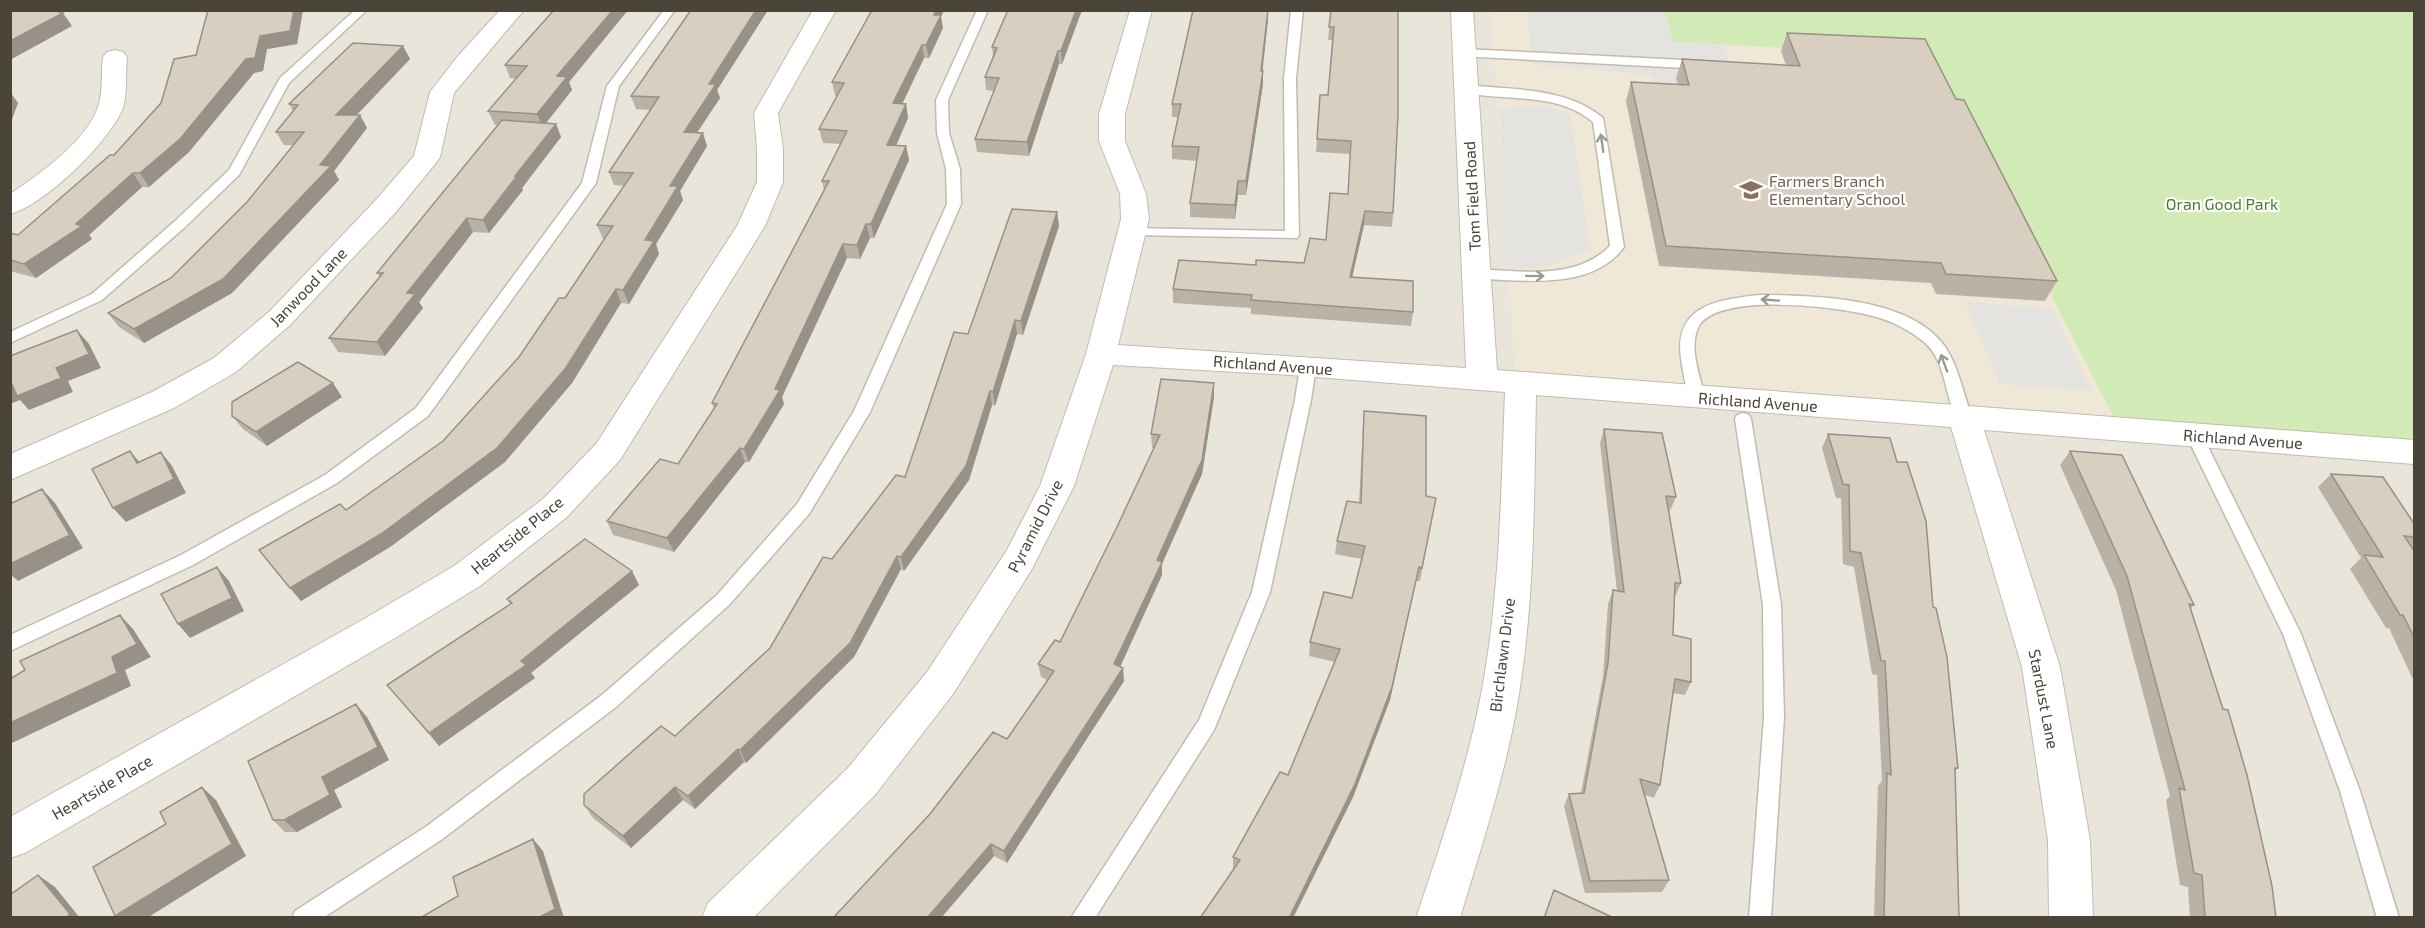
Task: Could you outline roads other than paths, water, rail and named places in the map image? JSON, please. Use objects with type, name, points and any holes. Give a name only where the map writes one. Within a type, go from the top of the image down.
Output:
[{"type":"street","name":"Janwood Lane","points":[[10,468],[163,400],[225,365],[280,318],[385,207],[427,157],[442,92],[466,61],[513,10]]},
{"type":"street","name":"Heartside Place","points":[[10,838],[377,630],[467,576],[555,508],[608,452],[751,226],[770,182],[770,149],[766,113],[825,10]]},
{"type":"street","name":"Pyramid Drive","points":[[723,918],[861,782],[940,683],[1020,559],[1057,486],[1101,354],[1135,219],[1133,194],[1112,141],[1112,114],[1142,10]]},
{"type":"street","name":"Tom Field Road","points":[[1462,10],[1482,381]]},
{"type":"street","points":[[10,206],[32,192],[69,162],[88,141],[110,107],[115,57]]},
{"type":"street","name":"Richland Avenue","points":[[1101,354],[1308,367],[2415,452]]},
{"type":"street","name":"Birchlawn Drive","points":[[1438,918],[1482,782],[1504,663],[1516,526],[1521,384]]},
{"type":"street","name":"Stardust Lane","points":[[1964,417],[2041,667],[2068,840],[2071,918]]},
{"type":"lane","points":[[10,338],[98,297],[180,224],[234,172],[284,81],[362,10]]},
{"type":"lane","points":[[10,644],[188,560],[331,479],[422,412],[589,183],[613,86],[670,10]]},
{"type":"lane","points":[[303,918],[434,833],[609,701],[723,600],[803,509],[862,412],[954,204],[953,169],[943,133],[942,100],[983,10]]},
{"type":"lane","points":[[1132,232],[1292,235],[1290,78],[1297,10]]},
{"type":"lane","points":[[1464,52],[1702,66]]},
{"type":"lane","points":[[1466,89],[1560,99],[1585,109],[1599,121],[1617,247],[1601,262],[1576,271],[1545,276],[1476,274]]},
{"type":"lane","points":[[1697,397],[1689,360],[1688,337],[1697,318],[1718,305],[1752,299],[1846,305],[1886,315],[1914,329],[1938,348],[1964,417]]},
{"type":"lane","points":[[1082,918],[1207,724],[1257,603],[1304,400],[1308,367]]},
{"type":"lane","points":[[1743,419],[1772,605],[1773,717],[1760,918]]},
{"type":"lane","points":[[2194,435],[2292,634],[2350,791],[2388,918]]},
{"type":"place","name":"Farmers Branch Elementary School","points":[[1751,190]]},
{"type":"park label","name":"Oran Good Park","points":[[2222,204]]}]
